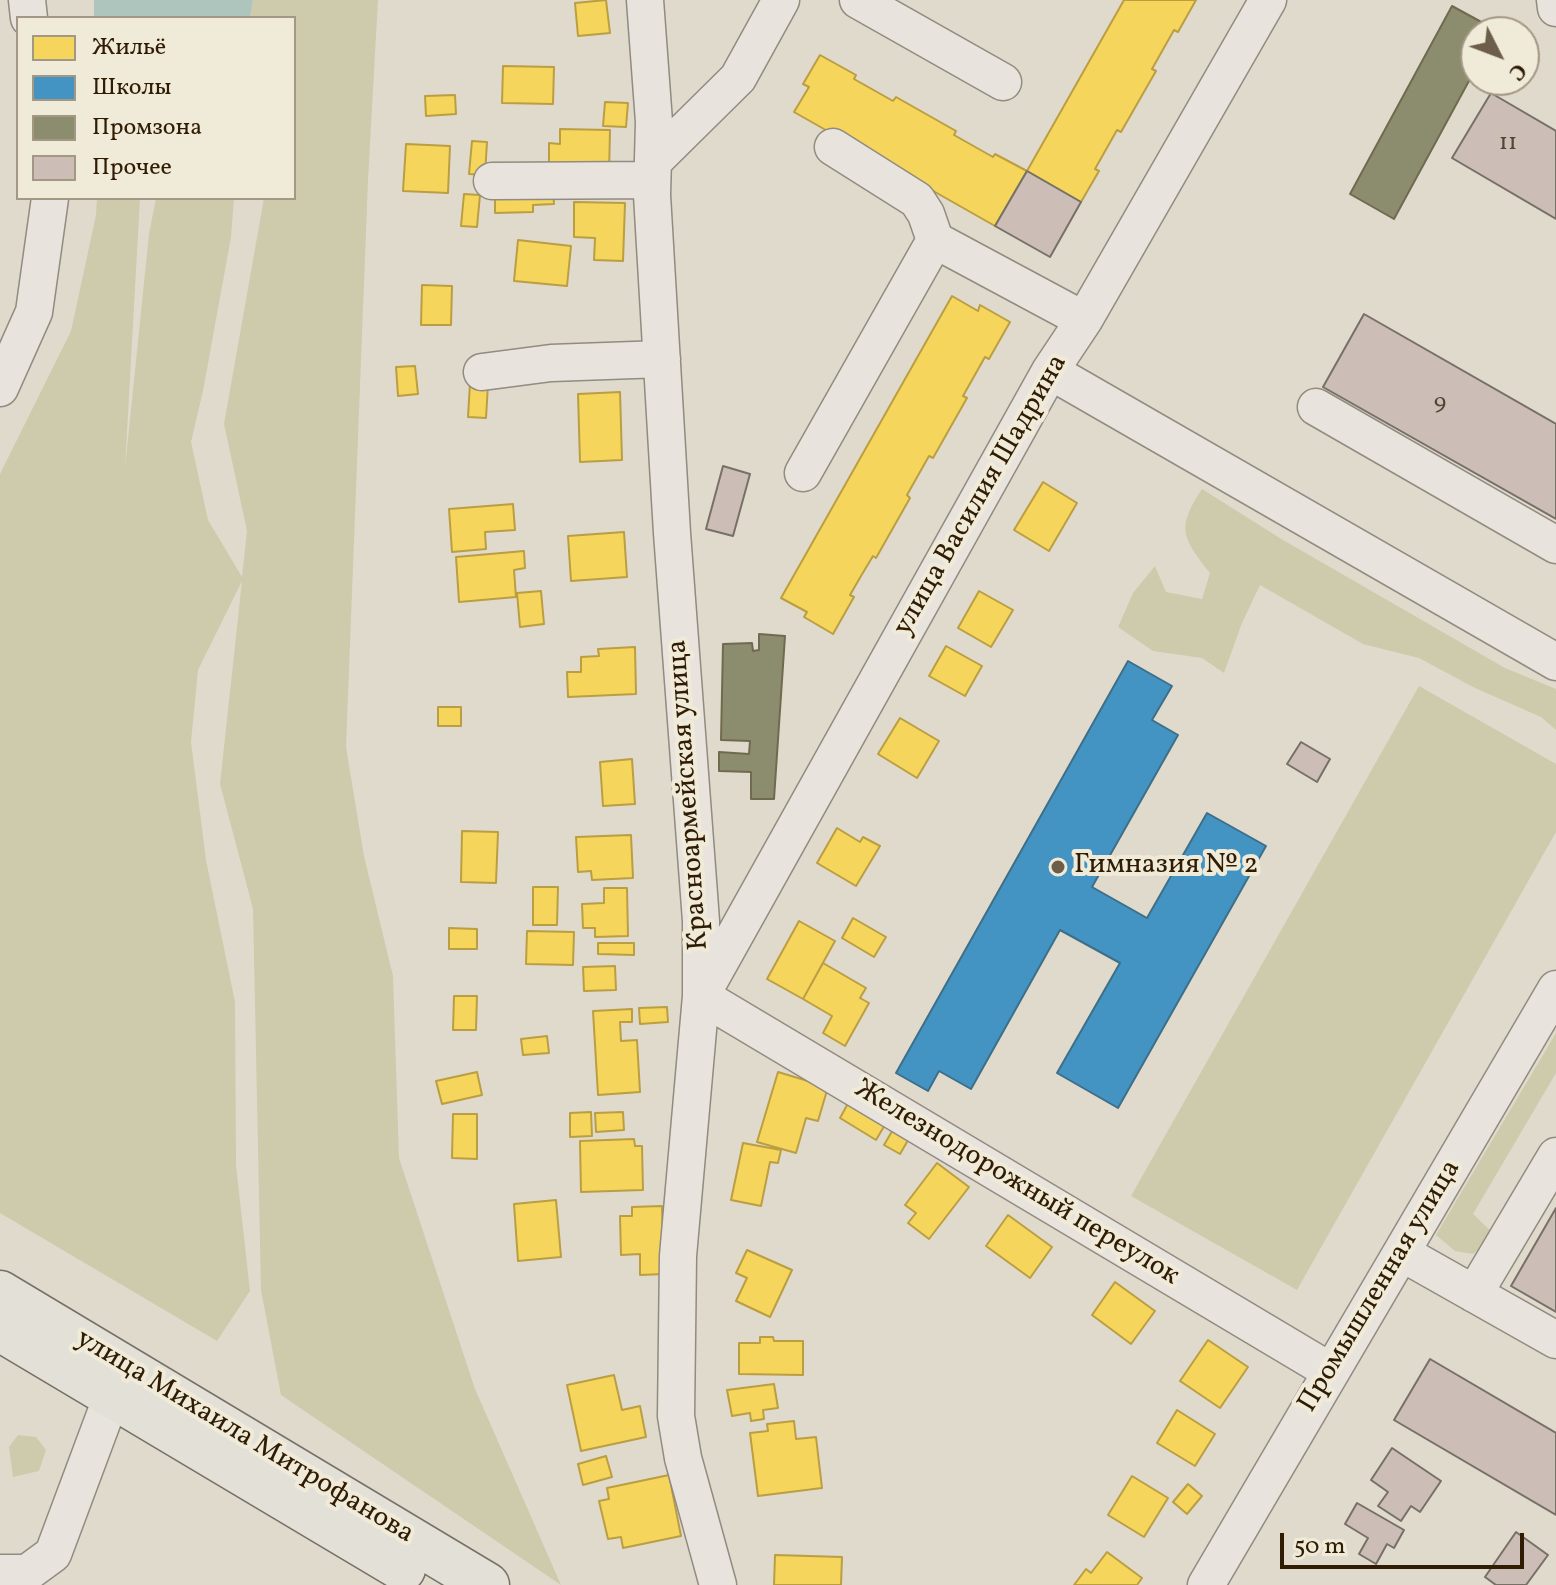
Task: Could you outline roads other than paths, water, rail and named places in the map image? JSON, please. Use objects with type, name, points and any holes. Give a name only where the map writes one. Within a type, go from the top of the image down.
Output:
[{"type":"main road","name":"улица Михаила Митрофанова","points":[[3,1311],[112,1396],[276,1475],[487,1585]]},
{"type":"main road","name":"улица Михаила Митрофанова","points":[[3,1311],[276,1475],[430,1585]]},
{"type":"street","name":"Красноармейская улица","points":[[645,0],[654,122],[653,171],[672,533],[701,921],[701,996],[678,1256],[675,1392],[683,1458],[718,1585]]},
{"type":"street","points":[[492,181],[653,171],[738,78],[781,0]]},
{"type":"street","points":[[858,0],[1003,82]]},
{"type":"street","name":"улица Василия Шадрина","points":[[701,996],[1050,371],[1084,320],[1268,0]]},
{"type":"street","points":[[1555,0],[1556,8]]},
{"type":"street","points":[[833,147],[917,200],[926,214],[935,240],[1084,320]]},
{"type":"street","points":[[0,388],[34,312],[50,200]]},
{"type":"street","points":[[803,473],[935,240]]},
{"type":"street","points":[[482,372],[551,363],[662,359]]},
{"type":"street","points":[[1050,371],[1556,662]]},
{"type":"street","points":[[1316,407],[1556,545]]},
{"type":"street","name":"Промышленная улица","points":[[1206,1585],[1556,989]]},
{"type":"street","name":"Железнодорожный переулок","points":[[701,996],[1330,1371]]},
{"type":"street","points":[[1474,1294],[1556,1156]]},
{"type":"street","points":[[1402,1253],[1556,1340]]},
{"type":"street","points":[[0,1573],[27,1573],[53,1554],[112,1396]]},
{"type":"place","name":"Гимназия № 2","points":[[1058,867]]}]
